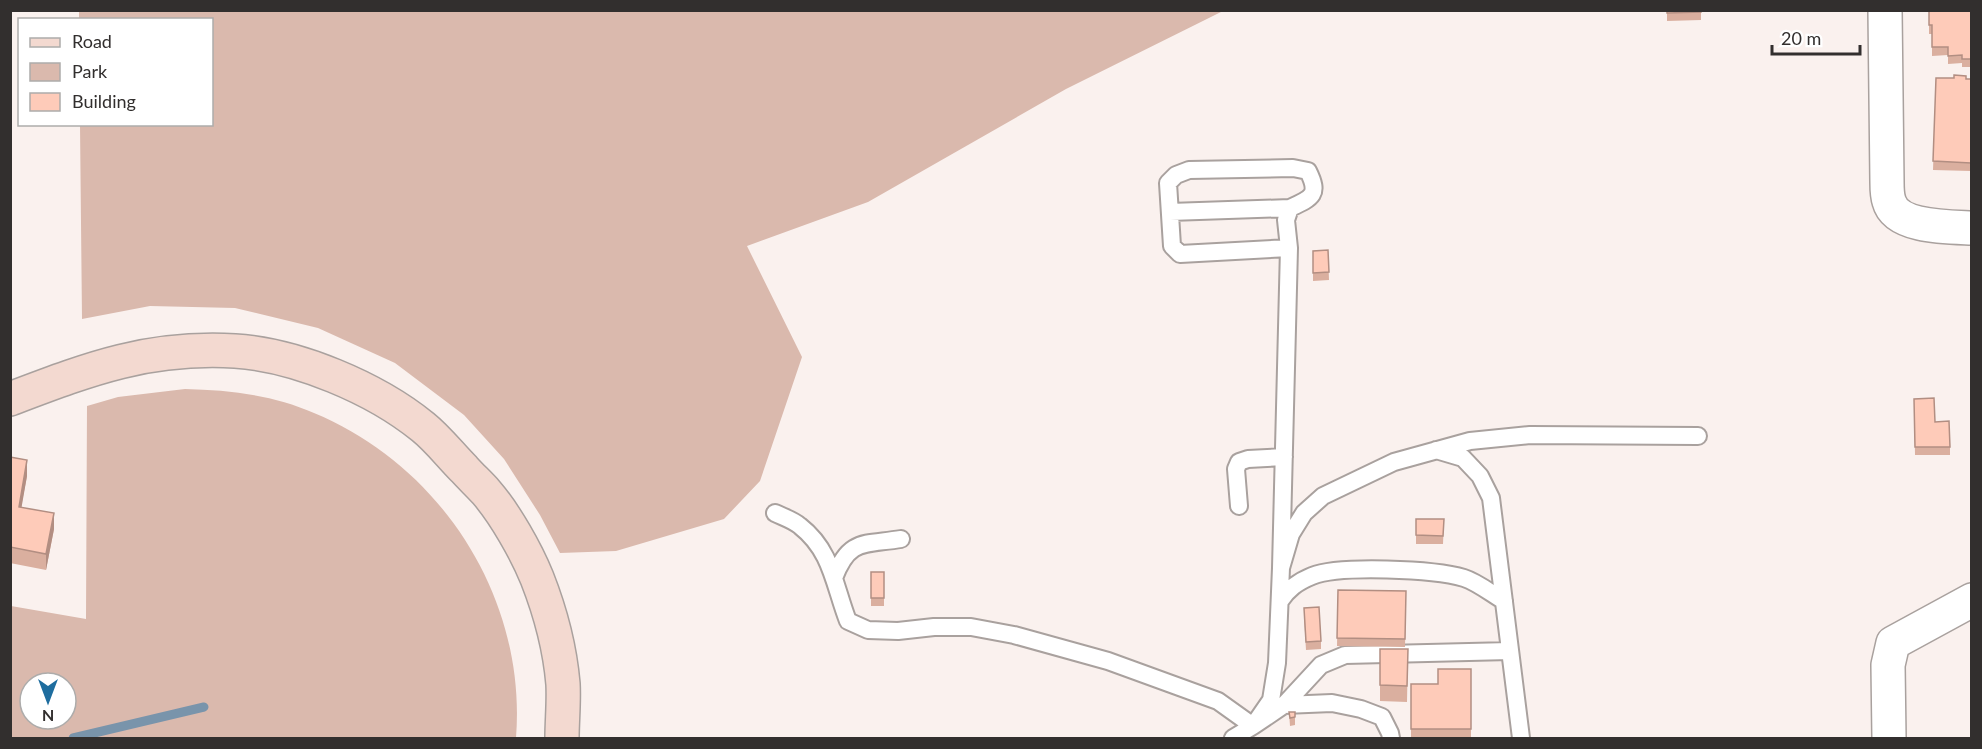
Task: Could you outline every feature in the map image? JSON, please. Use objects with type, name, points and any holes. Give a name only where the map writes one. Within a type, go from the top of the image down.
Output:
[{"type":"main road","points":[[10,399],[115,361],[169,352],[203,351],[235,351],[273,357],[322,372],[382,399],[423,427],[487,494],[527,558],[546,602],[559,661],[563,685],[562,738]]},
{"type":"street","points":[[1885,10],[1889,203],[1898,215],[1937,227],[1971,228]]},
{"type":"street","points":[[1889,738],[1888,665],[1893,643],[1971,600]]},
{"type":"lane","points":[[1170,212],[1290,208],[1308,200],[1314,194],[1315,184],[1308,171],[1293,168],[1189,170],[1176,175],[1168,183],[1172,246],[1180,254],[1289,248]]},
{"type":"lane","points":[[1253,726],[1271,700],[1277,663],[1289,248],[1286,220],[1290,208]]},
{"type":"lane","points":[[1281,568],[1291,534],[1304,513],[1323,496],[1394,462],[1470,441],[1530,435],[1698,436]]},
{"type":"lane","points":[[1436,450],[1463,458],[1480,476],[1491,498],[1521,738]]},
{"type":"lane","points":[[1239,506],[1236,469],[1239,462],[1248,459],[1284,457]]},
{"type":"lane","points":[[775,513],[799,524],[820,546],[831,568],[848,621],[868,630],[898,631],[934,627],[971,627],[1014,635],[1108,661],[1218,701],[1253,726]]},
{"type":"lane","points":[[834,578],[844,554],[856,546],[901,539]]},
{"type":"lane","points":[[1280,601],[1289,588],[1314,575],[1350,570],[1410,570],[1465,578],[1504,601]]},
{"type":"lane","points":[[1233,738],[1284,705],[1320,665],[1345,655],[1510,651]]},
{"type":"lane","points":[[1284,705],[1332,703],[1361,709],[1382,717],[1390,738]]},
{"type":"green space","points":[[79,10],[1223,11],[1066,89],[868,202],[747,246],[802,357],[760,481],[724,519],[616,551],[560,553],[540,515],[504,459],[464,415],[395,363],[318,328],[235,308],[150,306],[82,319],[80,126],[213,126],[213,18],[79,18]]},
{"type":"green space","points":[[185,389],[234,392],[267,398],[314,413],[360,436],[401,467],[437,502],[467,543],[491,588],[507,636],[516,686],[516,738],[11,738],[11,606],[86,619],[87,406],[118,397]]},
{"type":"building","points":[[1667,10],[1701,10],[1701,12],[1667,13]]},
{"type":"building","points":[[1929,10],[1971,10],[1971,59],[1962,59],[1962,55],[1948,56],[1948,47],[1932,47]]},
{"type":"building","points":[[1954,75],[1971,79],[1971,163],[1933,161],[1936,78],[1954,78]]},
{"type":"building","points":[[1328,250],[1329,272],[1313,273],[1313,251]]},
{"type":"building","points":[[1934,398],[1935,422],[1949,421],[1950,447],[1915,447],[1914,399]]},
{"type":"building","points":[[10,457],[27,460],[19,507],[54,513],[46,554],[10,547]]},
{"type":"building","points":[[1416,519],[1444,519],[1443,536],[1416,535]]},
{"type":"building","points":[[871,572],[884,572],[884,598],[871,598]]},
{"type":"building","points":[[1338,590],[1406,591],[1405,639],[1337,638]]},
{"type":"building","points":[[1319,607],[1321,641],[1306,642],[1304,608]]},
{"type":"building","points":[[1380,649],[1408,649],[1407,686],[1380,685]]},
{"type":"building","points":[[1438,669],[1471,669],[1471,729],[1411,729],[1411,684],[1438,684]]},
{"type":"building","points":[[1289,712],[1295,712],[1295,717],[1290,718]]},
{"type":"waterway","points":[[73,738],[204,707]]}]
